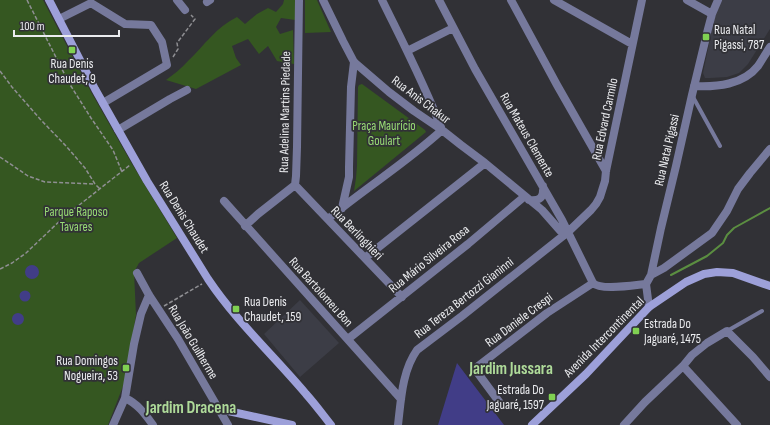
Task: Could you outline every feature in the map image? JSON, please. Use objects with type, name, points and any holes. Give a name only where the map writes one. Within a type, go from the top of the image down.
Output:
[{"type":"street","name":"Rua Denis Chaudet","points":[[49,0],[134,162],[208,279],[219,295],[257,340],[307,394],[331,425]]},
{"type":"street","points":[[178,0],[185,10]]},
{"type":"street","name":"Rua Adelina Martins Piedade","points":[[245,226],[295,185],[299,0]]},
{"type":"street","name":"Rua Anis Chakur","points":[[323,0],[354,62],[414,111],[442,130],[485,163],[542,210],[566,233]]},
{"type":"street","points":[[328,220],[367,188],[426,145],[442,130],[407,50],[382,0]]},
{"type":"street","name":"Rua Mateus Clemente","points":[[439,0],[475,69],[543,186],[593,283]]},
{"type":"street","points":[[511,0],[606,171]]},
{"type":"street","points":[[554,0],[632,44]]},
{"type":"street","name":"Rua Edvard Carmilo","points":[[566,233],[591,210],[596,204],[603,189],[642,0]]},
{"type":"street","points":[[687,0],[712,14]]},
{"type":"street","name":"Rua Natal Pigassi","points":[[646,284],[651,275],[694,86],[712,14],[718,0]]},
{"type":"street","points":[[59,19],[91,3],[125,24],[151,25],[162,42],[167,65],[103,103]]},
{"type":"street","points":[[407,50],[453,28]]},
{"type":"street","points":[[694,86],[708,87],[732,83],[741,79],[757,66],[770,47]]},
{"type":"street","points":[[342,208],[350,167],[351,87],[354,62]]},
{"type":"street","points":[[118,130],[170,98],[187,90]]},
{"type":"street","points":[[651,275],[664,268],[712,232],[727,211],[738,189],[770,149]]},
{"type":"street","points":[[365,258],[485,163]]},
{"type":"street","name":"Rua Berlinghieri","points":[[295,185],[402,297]]},
{"type":"street","points":[[527,198],[537,200],[543,193],[543,186]]},
{"type":"street","name":"Rua Mário Silveira Rosa","points":[[348,339],[527,198]]},
{"type":"street","name":"Rua Bartolomeu Bon","points":[[224,201],[401,399]]},
{"type":"street","name":"Rua Tereza Bertozzi Gianinni","points":[[398,425],[403,386],[409,364],[417,350],[566,233]]},
{"type":"street","name":"Avenida Intercontinental","points":[[532,425],[586,374],[649,306],[686,282],[704,274],[717,272],[732,273],[770,286]]},
{"type":"street","name":"Rua João Guilherme","points":[[137,273],[220,409],[228,425]]},
{"type":"street","points":[[593,283],[598,286],[612,287],[646,284],[649,306]]},
{"type":"street","name":"Rua Daniele Crespi","points":[[500,403],[477,372],[477,367],[547,313],[593,283]]},
{"type":"street","points":[[113,425],[125,398],[134,344],[141,314],[150,295]]},
{"type":"street","points":[[625,425],[645,402],[683,366],[692,355],[727,331],[753,356],[770,377]]},
{"type":"street","points":[[683,366],[737,425]]},
{"type":"street","points":[[125,398],[138,406],[153,425]]},
{"type":"street","points":[[220,409],[292,425]]},
{"type":"lane","points":[[692,95],[720,146]]},
{"type":"lane","points":[[727,331],[762,311]]},
{"type":"path","points":[[27,0],[69,83],[113,150],[122,172]]},
{"type":"path","points":[[167,65],[178,49],[177,43],[195,19],[185,10]]},
{"type":"path","points":[[0,71],[31,109],[85,168],[100,189]]},
{"type":"path","points":[[0,157],[28,176],[45,182],[95,184]]},
{"type":"path","points":[[0,269],[12,263],[26,252],[64,217],[134,162]]},
{"type":"path","points":[[158,309],[208,279]]},
{"type":"shaded area","points":[[721,0],[770,0],[770,29],[748,64],[739,73],[727,77],[705,78],[703,73],[714,20]]},
{"type":"shaded area","points":[[300,300],[339,343],[300,377],[264,334]]},
{"type":"green space","name":"Parque Raposo Tavares","points":[[0,0],[43,0],[91,92],[132,164],[177,238],[139,263],[134,272],[136,315],[125,381],[108,425],[0,425]]},
{"type":"green space","points":[[284,0],[295,0],[295,20],[281,18],[276,27],[280,34],[293,30],[294,64],[277,61],[268,46],[259,54],[248,39],[232,46],[236,58],[241,65],[196,89],[166,80],[183,66],[216,31],[230,21],[237,17],[245,24],[257,14],[268,8],[276,12],[283,4]]},
{"type":"green space","points":[[305,0],[317,0],[331,32],[305,33]]},
{"type":"green space","name":"Praça Maurício Goulart","points":[[362,84],[426,132],[354,191],[357,166],[358,87]]},
{"type":"building","points":[[32,265],[37,267],[39,272],[37,277],[32,279],[27,277],[25,272],[27,267]]},
{"type":"building","points":[[25,290],[29,292],[31,296],[29,300],[25,302],[21,300],[19,296],[21,292]]},
{"type":"building","points":[[16,313],[20,313],[24,319],[20,325],[16,325],[12,321],[12,317]]},
{"type":"building","points":[[457,363],[504,425],[438,425]]},
{"type":"waterway","points":[[671,275],[707,256],[723,243],[727,235],[734,228],[770,208]]},
{"type":"place","name":"Rua Natal Pigassi, 787","points":[[706,37]]},
{"type":"place","name":"Rua Denis Chaudet, 9","points":[[72,50]]},
{"type":"place","name":"Rua Denis Chaudet, 159","points":[[236,309]]},
{"type":"place","name":"Estrada Do Jaguaré, 1475","points":[[636,331]]},
{"type":"place","name":"Rua Domingos Nogueira, 53","points":[[126,368]]},
{"type":"place","name":"Estrada Do Jaguaré, 1597","points":[[552,397]]},
{"type":"district","name":"Jardim Jussara","points":[[511,369]]},
{"type":"district","name":"Jardim Dracena","points":[[191,408]]}]
